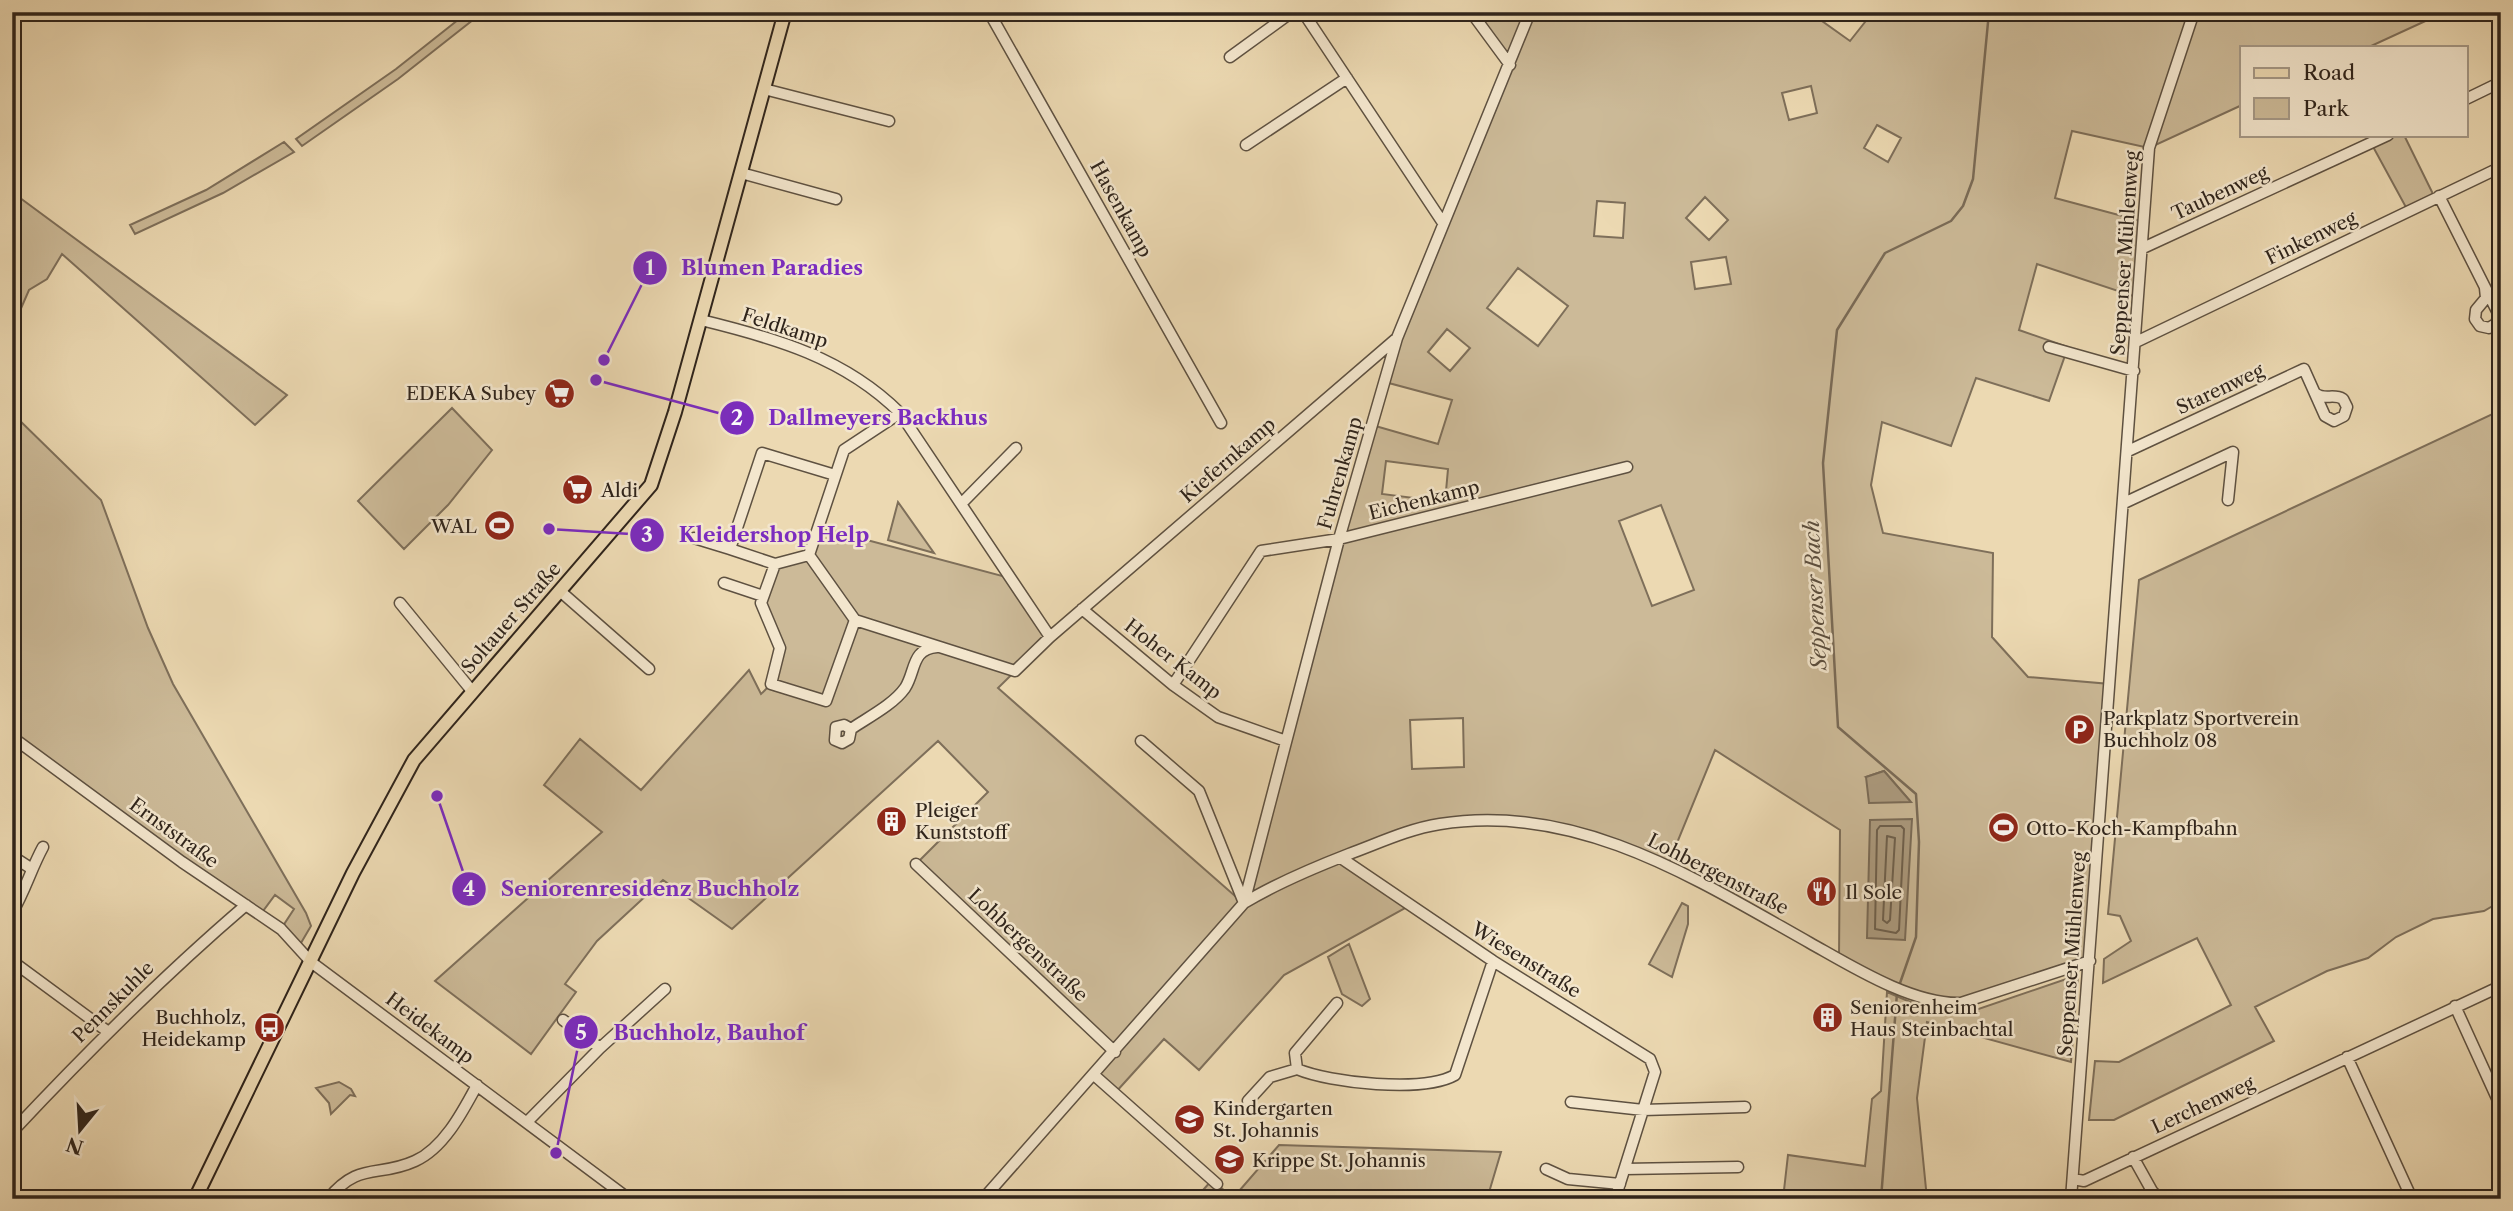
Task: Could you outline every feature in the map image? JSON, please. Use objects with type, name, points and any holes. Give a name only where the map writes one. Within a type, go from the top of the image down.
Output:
[{"type":"main road","name":"Soltauer Straße","points":[[195,1199],[389,803],[414,760],[651,485],[665,448],[785,12]]},
{"type":"street","name":"Hasenkamp","points":[[989,12],[1221,424]]},
{"type":"street","points":[[1230,57],[1292,12]]},
{"type":"street","points":[[1303,12],[1443,223]]},
{"type":"street","points":[[1471,12],[1510,65]]},
{"type":"street","name":"Fuhrenkamp","points":[[1244,903],[1339,539],[1397,338],[1530,12]]},
{"type":"street","name":"Seppenser Mühlenweg","points":[[2071,1199],[2149,148],[2194,12]]},
{"type":"street","points":[[1246,145],[1347,78]]},
{"type":"street","points":[[2468,98],[2501,82]]},
{"type":"street","points":[[764,89],[889,121]]},
{"type":"street","name":"Taubenweg","points":[[2143,248],[2386,136]]},
{"type":"street","name":"Finkenweg","points":[[2136,342],[2501,167]]},
{"type":"street","points":[[741,173],[836,200]]},
{"type":"street","points":[[2440,196],[2485,288]]},
{"type":"street","name":"Feldkamp","points":[[701,320],[802,348],[836,363],[862,379],[900,413],[1050,637]]},
{"type":"street","name":"Kiefernkamp","points":[[1082,609],[1397,338]]},
{"type":"street","points":[[2049,347],[2134,372]]},
{"type":"street","name":"Starenweg","points":[[2127,451],[2304,369],[2315,393]]},
{"type":"street","points":[[809,555],[844,450],[900,413]]},
{"type":"street","points":[[961,504],[1016,448]]},
{"type":"street","points":[[2124,503],[2233,452],[2228,500]]},
{"type":"street","points":[[730,550],[762,453],[835,475]]},
{"type":"street","name":"Eichenkamp","points":[[1173,685],[1261,551],[1339,539],[1627,467]]},
{"type":"street","points":[[694,538],[775,564],[809,555]]},
{"type":"street","points":[[809,555],[855,620],[1015,671],[1082,609]]},
{"type":"street","points":[[775,564],[761,603],[780,648],[771,684],[826,701],[855,620]]},
{"type":"street","points":[[724,583],[763,596]]},
{"type":"street","points":[[560,591],[649,669]]},
{"type":"street","name":"Soltauer Straße","points":[[400,603],[472,691]]},
{"type":"street","name":"Hoher Kamp","points":[[1082,609],[1173,685],[1219,717],[1286,741]]},
{"type":"street","points":[[851,729],[905,688],[915,661],[923,650],[939,647]]},
{"type":"street","name":"Ernststraße","points":[[12,737],[281,929],[311,961]]},
{"type":"street","points":[[1141,740],[1199,792],[1244,903]]},
{"type":"street","name":"Lohbergenstraße","points":[[983,1199],[1244,903],[1268,889],[1341,858],[1407,832],[1438,824],[1476,820],[1530,823],[1599,836],[1693,877],[1886,983],[1948,1003],[1961,1003],[2090,961]]},
{"type":"street","points":[[14,907],[29,883],[32,869],[43,847]]},
{"type":"street","points":[[12,856],[32,869]]},
{"type":"street","name":"Wiesenstraße","points":[[1341,858],[1493,961],[1650,1059],[1655,1072],[1615,1199]]},
{"type":"street","name":"Lohbergenstraße","points":[[916,864],[1115,1052]]},
{"type":"street","name":"Pennskuhle","points":[[12,1132],[107,1031],[154,990],[165,974],[246,905]]},
{"type":"street","points":[[12,961],[107,1031]]},
{"type":"street","name":"Heidekamp","points":[[311,961],[629,1199]]},
{"type":"street","points":[[1248,1101],[1270,1077],[1297,1069],[1312,1076],[1424,1085],[1442,1082],[1455,1075],[1493,961]]},
{"type":"street","name":"Lerchenweg","points":[[2073,1179],[2084,1181],[2501,986]]},
{"type":"street","points":[[527,1122],[600,1048],[665,989]]},
{"type":"street","points":[[1297,1069],[1295,1053],[1337,1003]]},
{"type":"street","points":[[2455,1006],[2501,1107]]},
{"type":"street","points":[[563,1020],[600,1048]]},
{"type":"street","points":[[2347,1057],[2412,1199]]},
{"type":"street","points":[[1094,1075],[1217,1184]]},
{"type":"street","points":[[328,1199],[355,1174],[402,1165],[427,1153],[456,1120],[477,1085]]},
{"type":"street","points":[[1571,1102],[1643,1110],[1745,1107]]},
{"type":"street","points":[[2133,1157],[2152,1191],[2160,1199]]},
{"type":"street","points":[[1625,1169],[1738,1167]]},
{"type":"street","points":[[1546,1168],[1568,1179],[1620,1184]]},
{"type":"green space","points":[[468,12],[483,12],[398,79],[302,146],[296,139],[396,69]]},
{"type":"green space","points":[[1476,12],[1829,12],[1822,21],[1850,41],[1873,12],[2445,12],[2371,46],[2240,46],[2240,106],[2149,148],[2072,131],[2055,198],[2145,222],[2139,298],[2037,264],[2019,330],[2068,347],[2049,401],[1976,378],[1951,446],[1882,422],[1871,485],[1883,533],[1993,553],[1992,637],[2028,677],[2110,684],[2090,961],[1961,1003],[1911,992],[1839,959],[1840,830],[1715,750],[1668,865],[1599,836],[1530,823],[1438,824],[1342,857],[1409,906],[1284,975],[1199,1070],[1164,1039],[1115,1093],[1094,1075],[1115,1052],[916,864],[988,792],[938,741],[732,929],[663,880],[597,941],[565,984],[576,992],[531,1054],[435,981],[602,832],[544,785],[580,739],[641,790],[749,670],[761,694],[770,684],[776,673],[778,650],[761,603],[775,564],[809,555],[818,527],[1010,578],[1050,637],[998,688],[1243,903],[1372,425],[1438,444],[1452,400],[1385,382],[1512,62]],"holes":[[[1811,86],[1817,113],[1789,120],[1782,93]],[[1877,125],[1901,138],[1888,162],[1864,148]],[[1705,197],[1728,220],[1709,240],[1686,218]],[[1597,201],[1625,203],[1623,238],[1594,236]],[[1726,257],[1731,284],[1695,289],[1691,262]],[[1518,268],[1568,306],[1538,346],[1487,308]],[[1447,329],[1470,348],[1450,371],[1428,352]],[[1386,461],[1448,469],[1445,502],[1382,494]],[[1661,505],[1694,590],[1652,606],[1619,521]],[[1463,718],[1464,767],[1412,769],[1410,720]],[[1884,771],[1910,801],[1866,777]]]},
{"type":"green space","points":[[2386,136],[2404,136],[2435,198],[2408,211],[2371,143]]},
{"type":"green space","points":[[284,142],[294,152],[223,193],[135,234],[130,225],[206,190]]},
{"type":"green space","points":[[12,192],[287,395],[255,425],[62,254],[47,279],[29,290],[12,329]]},
{"type":"green space","points":[[452,408],[492,450],[448,505],[404,549],[358,501]]},
{"type":"green space","points":[[2501,410],[2501,901],[2484,911],[2433,919],[2396,937],[2368,958],[2327,971],[2255,1007],[2274,1041],[2114,1120],[2089,1120],[2095,1061],[2119,1062],[2231,1005],[2197,938],[2103,983],[2104,959],[2131,941],[2120,916],[2108,914],[2139,580]]},
{"type":"green space","points":[[12,413],[101,500],[148,628],[173,684],[306,913],[311,926],[298,948],[281,929],[294,909],[275,895],[260,915],[12,737]]},
{"type":"green space","points":[[898,502],[934,553],[888,540]]},
{"type":"green space","points":[[1682,903],[1688,906],[1688,924],[1672,977],[1649,964]]},
{"type":"green space","points":[[1349,944],[1370,999],[1362,1006],[1342,994],[1328,957]]},
{"type":"green space","points":[[2078,975],[2071,1062],[1927,1022],[1917,1098],[1927,1199],[1783,1199],[1788,1155],[1865,1166],[1872,1099],[1881,1091],[1887,992],[1922,1007],[1964,1014]]},
{"type":"green space","points":[[339,1082],[351,1089],[355,1096],[350,1095],[331,1114],[329,1103],[316,1088]]},
{"type":"green space","points":[[1279,1145],[1501,1152],[1487,1199],[1195,1199],[1212,1180],[1233,1198]]},
{"type":"water","points":[[1884,771],[1911,802],[1869,803],[1866,777]]},
{"type":"water","points":[[1912,819],[1905,940],[1867,938],[1870,820]]},
{"type":"waterway","name":"Seppenser Bach","points":[[1899,986],[1916,937],[1919,842],[1916,794],[1838,727],[1823,463],[1837,330],[1885,253],[1951,221],[1963,206],[1973,179],[1989,12]]},
{"type":"waterway","name":"Seppenser Bach","points":[[1881,1199],[1897,993]]},
{"type":"place","name":"Blumen Paradies","points":[[604,360]]},
{"type":"place","name":"Dallmeyers Backhus","points":[[596,380]]},
{"type":"place","name":"EDEKA Subey","points":[[559,393]]},
{"type":"place","name":"Aldi","points":[[578,490]]},
{"type":"place","name":"WAL","points":[[500,526]]},
{"type":"place","name":"Kleidershop Help","points":[[549,529]]},
{"type":"place","name":"Parkplatz Sportverein Buchholz 08","points":[[2080,729]]},
{"type":"place","name":"Seniorenresidenz Buchholz","points":[[437,796]]},
{"type":"place","name":"Pleiger Kunststoff","points":[[892,821]]},
{"type":"place","name":"Otto-Koch-Kampfbahn","points":[[2003,828]]},
{"type":"place","name":"Il Sole","points":[[1822,892]]},
{"type":"place","name":"Seniorenheim Haus Steinbachtal","points":[[1827,1018]]},
{"type":"place","name":"Buchholz, Heidekamp","points":[[269,1028]]},
{"type":"place","name":"Kindergarten St. Johannis","points":[[1190,1119]]},
{"type":"place","name":"Buchholz, Bauhof","points":[[556,1153]]},
{"type":"place","name":"Krippe St. Johannis","points":[[1229,1160]]}]
